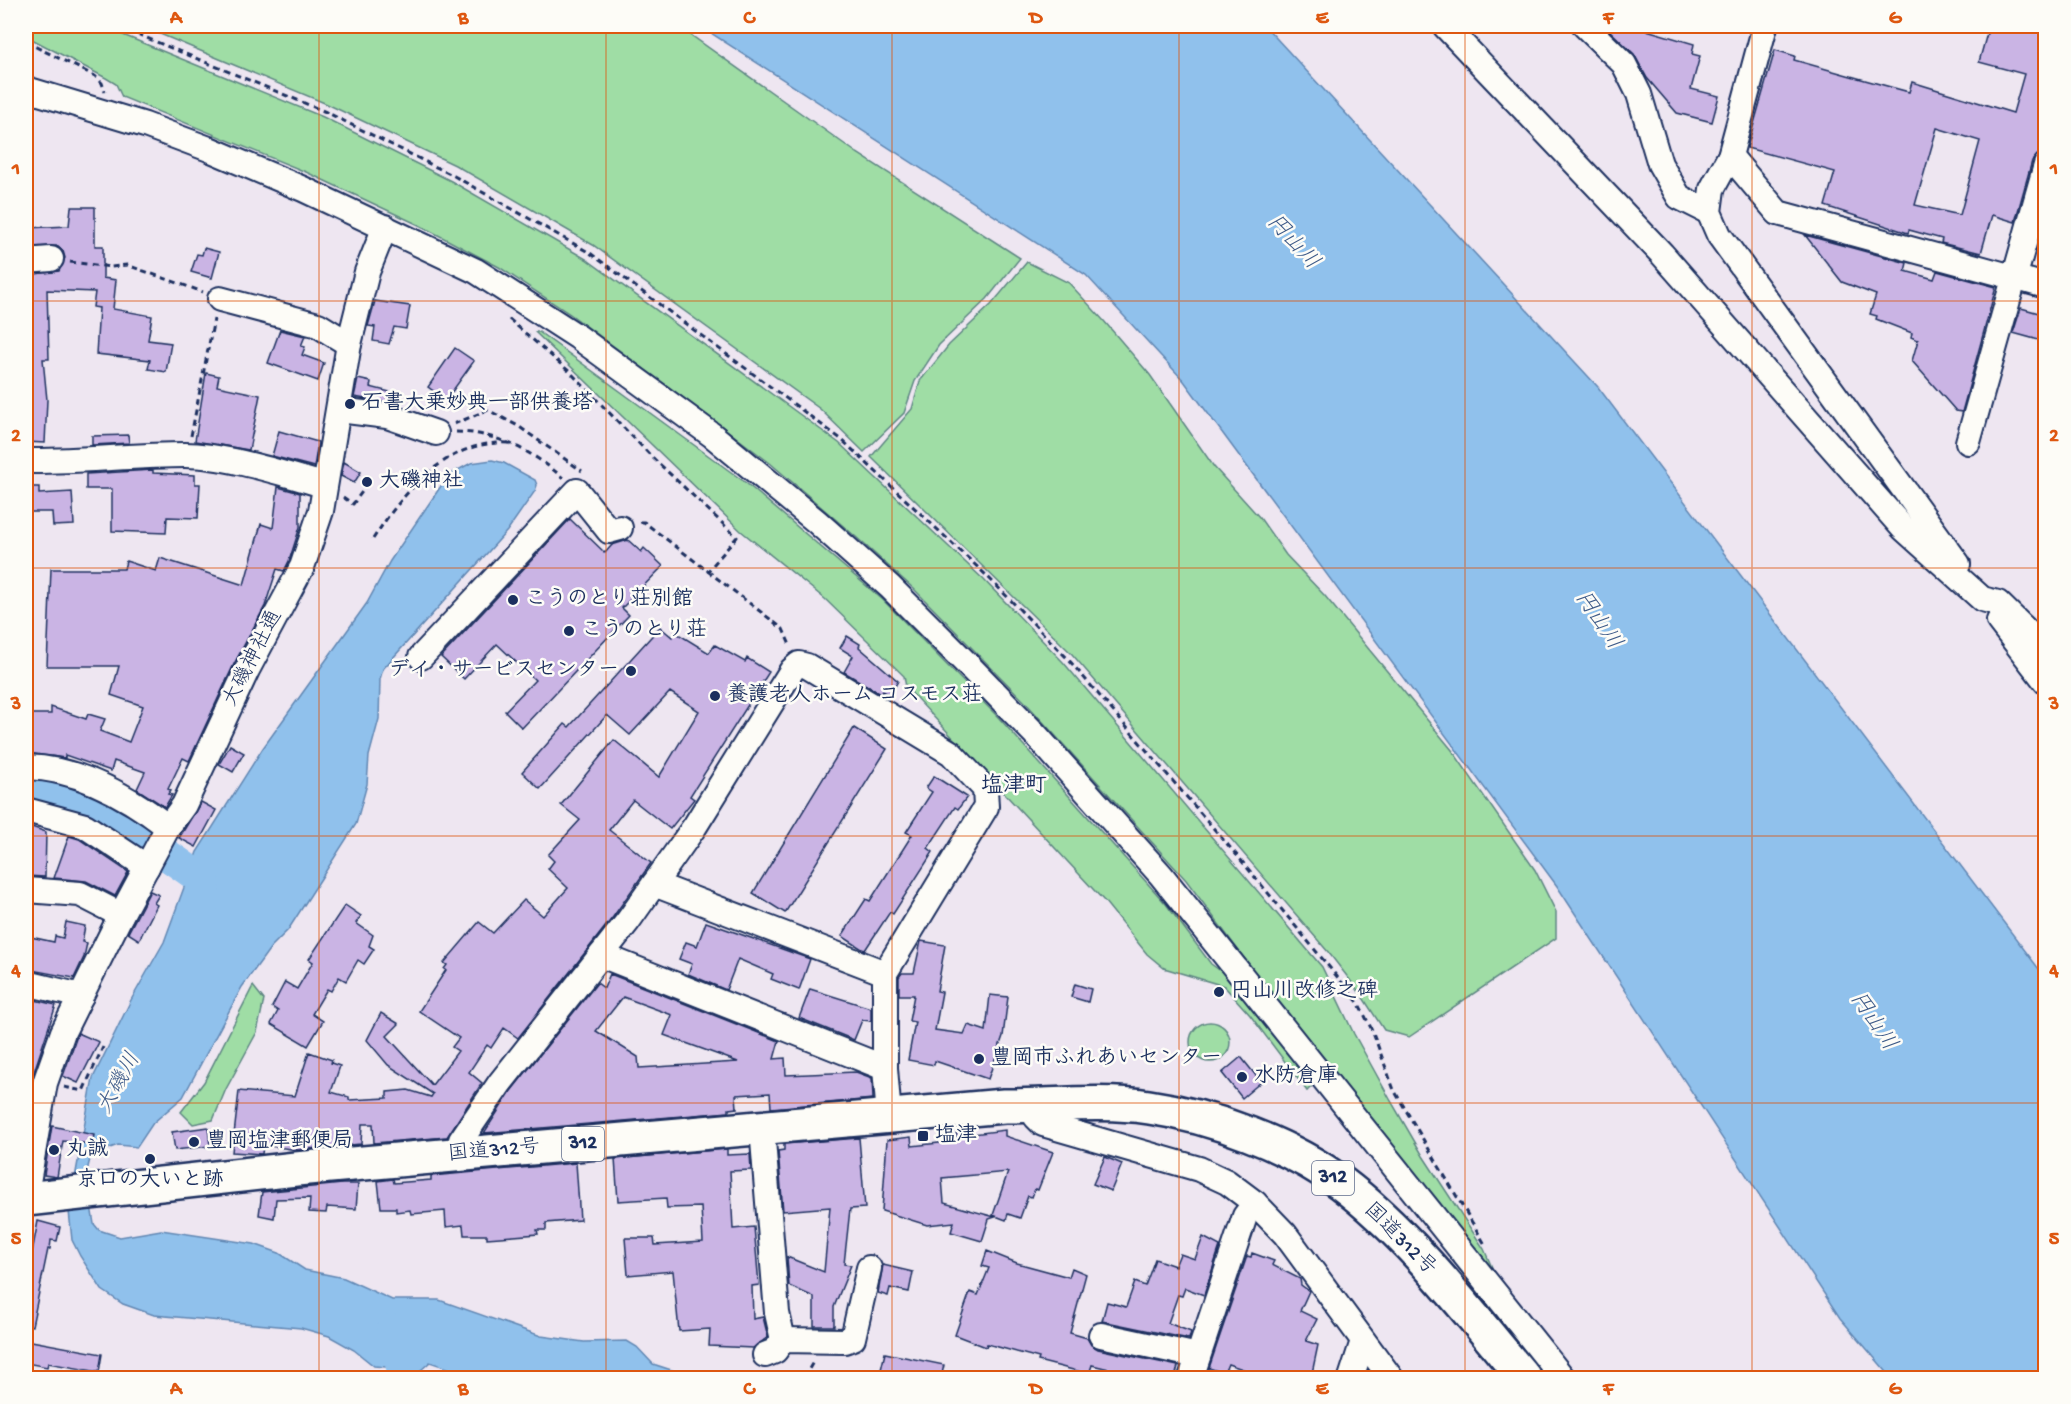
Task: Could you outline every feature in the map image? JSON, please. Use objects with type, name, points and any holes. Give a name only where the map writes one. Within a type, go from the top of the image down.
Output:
[{"type":"highway","name":"国道312号","points":[[28,1204],[96,1191],[296,1169],[889,1117],[1034,1106],[1113,1104],[1171,1111],[1234,1130],[1303,1159],[1342,1184],[1403,1240],[1524,1378]]},
{"type":"highway","name":"国道312号","points":[[1071,1105],[1145,1118],[1188,1130],[1228,1143],[1291,1174],[1326,1198],[1387,1253],[1494,1378]]},
{"type":"street","points":[[1445,26],[1662,254],[1903,528],[1982,599],[1998,603],[2046,650]]},
{"type":"street","points":[[1585,26],[1624,64],[1639,94],[1660,164],[1679,197],[1709,212]]},
{"type":"street","points":[[1765,26],[1730,156],[1712,189],[1709,212],[1719,235],[1982,599],[2046,682]]},
{"type":"street","points":[[26,89],[104,112],[209,149],[385,227],[476,271],[578,337],[712,435],[890,587],[1035,734],[1161,875],[1563,1378]]},
{"type":"street","points":[[1730,156],[1778,213],[2046,286]]},
{"type":"street","points":[[1968,442],[2046,165]]},
{"type":"street","name":"大磯神社通","points":[[147,867],[166,830],[184,805],[247,670],[302,567],[321,511],[349,344],[367,272],[385,227]]},
{"type":"street","points":[[26,261],[51,259]]},
{"type":"street","points":[[220,299],[318,325],[349,344]]},
{"type":"street","points":[[339,410],[387,416],[436,433]]},
{"type":"street","points":[[26,461],[73,462],[187,455],[261,468],[324,484]]},
{"type":"street","points":[[421,657],[582,482],[609,531],[620,528]]},
{"type":"street","points":[[457,1155],[462,1140],[500,1083],[601,955],[695,826],[792,670],[799,664],[807,666],[951,753],[985,789],[986,807],[885,973],[885,1068],[889,1117]]},
{"type":"street","points":[[26,767],[46,768],[116,792],[166,830]]},
{"type":"street","points":[[26,810],[85,826],[147,867],[35,1082],[28,1204]]},
{"type":"street","points":[[654,884],[885,973]]},
{"type":"street","points":[[26,890],[80,894],[121,915]]},
{"type":"street","points":[[601,955],[885,1068]]},
{"type":"street","points":[[26,983],[81,996]]},
{"type":"street","points":[[1034,1106],[1036,1117],[1043,1124],[1199,1169],[1227,1182],[1255,1203],[1285,1234],[1391,1378]]},
{"type":"street","points":[[762,1128],[777,1313],[774,1348],[846,1341],[853,1338],[869,1268]]},
{"type":"street","points":[[1101,1335],[1196,1372],[1245,1216],[1255,1203]]},
{"type":"street","points":[[1351,1378],[1363,1341]]},
{"type":"path","points":[[26,42],[95,76],[102,83],[105,91],[104,112]]},
{"type":"path","points":[[51,259],[111,267],[127,266],[220,299],[202,367],[187,455]]},
{"type":"path","points":[[504,315],[571,373],[652,458],[737,537],[707,572]]},
{"type":"path","points":[[436,433],[488,410],[518,426],[582,482]]},
{"type":"path","points":[[436,433],[476,432],[509,443],[582,482]]},
{"type":"path","points":[[373,539],[406,495],[454,453],[493,442],[509,443]]},
{"type":"path","points":[[620,528],[644,522],[783,629],[789,640],[792,670]]},
{"type":"path","points":[[81,1091],[103,1047]]},
{"type":"path","points":[[804,1378],[813,1362]]},
{"type":"path","points":[[26,1373],[60,1378]]},
{"type":"green space","points":[[26,26],[98,26],[111,30],[323,117],[451,181],[586,259],[839,443],[983,579],[1063,662],[1322,967],[1354,1034],[1391,1101],[1423,1156],[1484,1249],[1494,1272],[1487,1270],[1280,1006],[1186,880],[1025,702],[914,589],[770,463],[570,314],[499,267],[421,226],[306,172],[122,97],[116,84],[26,36]]},
{"type":"green space","points":[[141,26],[678,26],[857,153],[1020,258],[987,299],[939,345],[915,381],[904,413],[864,452],[820,409],[593,245],[455,165],[327,104]]},
{"type":"green space","points":[[1027,262],[1069,283],[1150,375],[1214,467],[1260,518],[1286,555],[1325,596],[1452,750],[1535,870],[1556,912],[1556,938],[1409,1037],[1384,1030],[1360,993],[1329,953],[1072,654],[871,457],[912,409],[920,381],[949,345],[991,305]]},
{"type":"green space","points":[[535,332],[539,332],[746,483],[883,600],[999,718],[1166,904],[1211,964],[1229,977],[1313,1085],[1307,1091],[1250,1015],[1224,986],[1164,968],[1147,954],[1105,902],[906,687],[904,676],[825,599],[741,531]]},
{"type":"green space","points":[[253,986],[264,1000],[257,1032],[226,1089],[213,1120],[193,1124],[181,1112],[204,1082]]},
{"type":"green space","points":[[1210,1022],[1218,1023],[1224,1028],[1229,1034],[1229,1050],[1224,1056],[1218,1061],[1210,1062],[1202,1061],[1196,1056],[1191,1050],[1190,1042],[1191,1034],[1196,1028],[1202,1023]]},
{"type":"water","name":"円山川","points":[[700,26],[1265,26],[1598,387],[2045,977],[2045,1378],[1892,1378],[1840,1318],[1557,886],[1184,381],[1086,275]]},
{"type":"water","points":[[492,460],[504,463],[535,480],[537,485],[535,491],[507,531],[383,669],[380,679],[379,719],[369,756],[367,784],[356,824],[288,930],[271,947],[242,987],[183,1097],[153,1123],[137,1147],[118,1145],[91,1155],[86,1175],[94,1224],[99,1230],[120,1237],[161,1230],[254,1244],[279,1253],[305,1270],[344,1278],[392,1300],[439,1300],[541,1336],[584,1342],[627,1341],[637,1347],[653,1364],[696,1378],[477,1378],[430,1362],[421,1370],[374,1366],[354,1350],[329,1336],[301,1328],[154,1315],[123,1304],[102,1290],[72,1240],[69,1211],[93,1078],[131,1000],[164,942],[197,852],[263,748],[367,603],[390,561],[443,483],[454,472],[471,463]]},
{"type":"building","points":[[1611,26],[1633,26],[1694,44],[1692,54],[1700,56],[1691,89],[1719,96],[1712,122],[1677,113],[1647,78],[1634,54],[1609,30]]},
{"type":"building","points":[[1989,26],[2016,26],[2046,33],[2046,134],[2041,152],[2032,161],[2015,222],[1992,215],[1981,253],[1941,243],[1942,239],[1909,230],[1908,233],[1825,206],[1835,172],[1747,148],[1775,50],[1795,56],[1794,60],[1909,92],[1912,82],[2013,113],[2024,74],[1979,62]],"holes":[[[1937,128],[1980,141],[1960,215],[1915,205]]]},
{"type":"building","points":[[71,207],[95,207],[95,246],[103,246],[103,278],[116,280],[113,309],[152,316],[148,340],[171,343],[166,372],[148,369],[150,360],[96,354],[99,308],[93,307],[95,292],[47,290],[49,359],[43,359],[47,400],[45,443],[26,442],[26,413],[29,413],[26,377],[26,275],[59,271],[65,258],[63,251],[57,246],[26,247],[26,228],[69,226]]},
{"type":"building","points":[[1805,235],[1907,263],[1905,271],[1934,279],[1937,271],[1996,287],[1962,412],[1956,411],[1912,361],[1918,340],[1911,337],[1912,333],[1876,319],[1877,316],[1870,314],[1876,295],[1842,282]]},
{"type":"building","points":[[204,248],[219,252],[212,278],[191,272],[197,254],[202,255]]},
{"type":"building","points":[[375,301],[410,306],[406,329],[394,327],[389,344],[373,341],[375,327],[368,326]]},
{"type":"building","points":[[2021,308],[2046,315],[2046,342],[2013,333]]},
{"type":"building","points":[[280,330],[305,336],[301,346],[305,347],[302,355],[324,363],[318,381],[268,363]]},
{"type":"building","points":[[455,348],[474,361],[446,400],[428,387]]},
{"type":"building","points":[[206,373],[219,376],[217,386],[260,395],[249,450],[195,441]]},
{"type":"building","points":[[358,379],[371,382],[370,387],[398,394],[396,404],[354,397]]},
{"type":"building","points":[[279,431],[318,442],[314,467],[272,456]]},
{"type":"building","points":[[128,435],[129,443],[92,445],[92,436]]},
{"type":"building","points":[[344,462],[361,472],[354,483],[341,476]]},
{"type":"building","points":[[153,470],[153,473],[195,475],[195,484],[200,484],[198,518],[167,517],[166,533],[112,531],[112,489],[86,489],[86,474]]},
{"type":"building","points":[[26,487],[39,487],[39,494],[72,492],[74,525],[53,526],[52,512],[26,512]]},
{"type":"building","points":[[278,487],[300,493],[300,527],[289,561],[284,571],[277,569],[265,606],[234,664],[189,761],[183,758],[168,789],[171,790],[168,794],[172,795],[165,807],[137,789],[145,772],[114,761],[111,771],[65,755],[65,758],[26,753],[26,717],[29,717],[29,714],[51,714],[51,707],[86,719],[88,714],[105,719],[100,731],[129,742],[143,706],[111,695],[119,666],[47,666],[51,569],[124,569],[126,561],[156,571],[160,558],[244,585],[261,524],[273,528]]},
{"type":"building","points":[[570,519],[605,553],[612,545],[628,540],[641,552],[644,548],[663,566],[622,608],[629,615],[522,728],[505,711],[535,680],[497,644],[464,679],[441,657]]},
{"type":"building","points":[[660,627],[672,637],[675,632],[709,653],[715,645],[745,662],[747,658],[769,672],[690,796],[694,799],[670,829],[633,800],[609,830],[651,863],[613,917],[518,1038],[504,1028],[491,1048],[487,1045],[469,1072],[482,1083],[447,1137],[374,1143],[373,1124],[362,1124],[361,1144],[298,1150],[263,1145],[262,1154],[232,1152],[239,1091],[295,1096],[309,1052],[332,1060],[331,1063],[340,1066],[331,1092],[349,1097],[349,1100],[387,1098],[387,1092],[408,1090],[431,1097],[433,1094],[388,1065],[367,1040],[381,1013],[399,1024],[387,1036],[432,1085],[458,1051],[452,1047],[459,1038],[419,1011],[446,970],[444,969],[447,965],[444,963],[479,922],[493,933],[524,900],[543,916],[568,888],[548,869],[554,861],[548,855],[580,820],[561,805],[614,740],[659,777],[699,711],[670,692],[630,735],[607,715],[540,789],[522,772],[565,724],[569,727]]},
{"type":"building","points":[[847,636],[860,644],[859,647],[898,681],[890,695],[883,691],[881,694],[844,672],[853,656],[840,648]]},
{"type":"building","points":[[854,728],[887,749],[785,913],[753,893]]},
{"type":"building","points":[[230,745],[244,753],[233,772],[219,764]]},
{"type":"building","points":[[934,776],[967,797],[958,809],[955,807],[928,848],[933,852],[893,914],[890,912],[865,950],[862,949],[842,936],[866,899],[870,901],[912,835],[906,832],[932,792],[926,788]]},
{"type":"building","points":[[201,802],[216,810],[196,847],[179,838]]},
{"type":"building","points":[[26,825],[46,832],[45,877],[26,876]]},
{"type":"building","points":[[69,836],[79,839],[128,872],[115,896],[86,881],[54,878]]},
{"type":"building","points":[[150,891],[159,895],[154,903],[157,905],[139,940],[128,933]]},
{"type":"building","points":[[345,905],[361,916],[356,923],[373,935],[369,946],[374,949],[364,964],[358,960],[346,981],[339,977],[331,991],[327,989],[312,1014],[323,1021],[308,1046],[271,1024],[278,1011],[272,1007],[285,982],[297,989],[313,962],[309,959]]},
{"type":"building","points":[[66,922],[85,926],[82,942],[87,943],[84,957],[74,978],[26,969],[26,936],[54,942],[55,936],[63,938]]},
{"type":"building","points":[[706,922],[810,959],[799,990],[771,979],[773,974],[738,959],[726,990],[688,974],[692,964],[679,959],[686,942],[697,946]]},
{"type":"building","points":[[921,941],[945,945],[937,991],[942,992],[935,1030],[964,1034],[968,1025],[986,1031],[990,995],[1008,997],[1003,1036],[988,1079],[935,1061],[934,1065],[908,1060],[915,1022],[909,1021],[914,995],[899,995],[899,977],[902,973],[914,973]]},
{"type":"building","points":[[610,974],[779,1041],[774,1059],[785,1058],[786,1075],[856,1072],[872,1078],[873,1099],[771,1108],[770,1093],[736,1095],[737,1108],[729,1109],[729,1112],[484,1133],[511,1091],[597,983],[604,988]],"holes":[[[623,997],[672,1015],[664,1035],[738,1062],[639,1068],[638,1057],[596,1031]]]},
{"type":"building","points":[[1075,984],[1091,989],[1088,1002],[1071,997]]},
{"type":"building","points":[[810,989],[871,1008],[871,1021],[862,1020],[854,1040],[799,1018]]},
{"type":"building","points":[[26,998],[56,1005],[32,1078],[26,1112],[26,1025],[30,1007],[26,1007]]},
{"type":"building","points":[[78,1033],[99,1042],[78,1083],[63,1076]]},
{"type":"building","name":"水防倉庫","points":[[1241,1057],[1261,1082],[1242,1098],[1222,1073]]},
{"type":"building","points":[[52,1126],[94,1135],[92,1144],[63,1141],[57,1177],[44,1175]]},
{"type":"building","points":[[208,1127],[210,1146],[175,1150],[172,1132]]},
{"type":"building","points":[[972,1128],[973,1134],[1005,1130],[1005,1136],[1053,1152],[1038,1190],[1035,1189],[1032,1197],[1028,1196],[1020,1218],[1008,1214],[1006,1220],[993,1215],[1008,1172],[942,1178],[944,1203],[995,1217],[989,1219],[982,1241],[951,1232],[954,1222],[927,1225],[882,1211],[887,1140],[911,1137],[912,1146],[957,1141],[956,1129]]},
{"type":"building","points":[[859,1138],[865,1208],[850,1209],[844,1264],[851,1265],[834,1307],[834,1326],[814,1326],[814,1297],[789,1286],[787,1257],[824,1272],[830,1207],[783,1211],[778,1151],[784,1150],[784,1144]]},
{"type":"building","points":[[727,1149],[727,1155],[750,1154],[751,1170],[730,1171],[733,1229],[754,1227],[759,1285],[752,1286],[753,1319],[763,1317],[768,1337],[753,1348],[709,1346],[710,1329],[679,1331],[673,1271],[628,1275],[625,1238],[654,1238],[655,1245],[703,1242],[701,1207],[667,1208],[666,1198],[618,1201],[615,1159]]},
{"type":"building","points":[[1105,1157],[1122,1164],[1111,1191],[1093,1184]]},
{"type":"building","points":[[576,1163],[580,1220],[546,1223],[546,1230],[537,1230],[538,1234],[487,1238],[487,1235],[464,1235],[463,1225],[446,1227],[445,1211],[411,1214],[410,1210],[396,1212],[396,1208],[381,1208],[378,1181],[393,1179],[394,1183],[431,1180],[431,1176]]},
{"type":"building","points":[[358,1184],[356,1209],[327,1207],[326,1213],[309,1212],[310,1198],[276,1199],[274,1218],[259,1215],[262,1192]]},
{"type":"building","points":[[38,1221],[60,1227],[57,1241],[51,1240],[50,1249],[48,1249],[32,1326],[26,1325],[26,1284]]},
{"type":"building","points":[[1203,1237],[1220,1246],[1204,1295],[1185,1288],[1182,1296],[1178,1295],[1168,1323],[1191,1332],[1189,1339],[1102,1321],[1107,1302],[1126,1307],[1135,1282],[1145,1286],[1155,1259],[1175,1266],[1180,1254],[1195,1259]]},
{"type":"building","points":[[987,1251],[1017,1263],[1069,1277],[1072,1268],[1086,1274],[1070,1333],[1087,1338],[1091,1345],[1098,1349],[1178,1366],[1175,1378],[1133,1378],[1134,1375],[1092,1365],[1089,1374],[1038,1361],[1039,1358],[987,1344],[986,1347],[955,1335],[970,1292],[978,1295],[989,1268],[982,1266]]},
{"type":"building","points":[[1252,1253],[1274,1261],[1272,1265],[1300,1279],[1301,1285],[1309,1291],[1300,1311],[1317,1319],[1306,1341],[1318,1345],[1311,1378],[1252,1378],[1254,1373],[1228,1364],[1224,1373],[1209,1368],[1247,1256],[1251,1257]]},
{"type":"building","points":[[883,1265],[913,1272],[909,1292],[890,1288],[888,1296],[878,1293]]},
{"type":"building","points":[[26,1340],[102,1354],[99,1372],[48,1363],[47,1367],[26,1363]]},
{"type":"building","points":[[885,1353],[944,1365],[941,1378],[879,1378]]},
{"type":"waterway","name":"大磯川","points":[[26,792],[51,796],[98,813],[142,838],[204,881],[202,906]]},
{"type":"waterway","points":[[392,1330],[405,1378]]},
{"type":"place","name":"石書大乗妙典一部供養塔","points":[[350,404]]},
{"type":"place","name":"大磯神社","points":[[367,482]]},
{"type":"place","name":"こうのとり荘別館","points":[[513,600]]},
{"type":"place","name":"こうのとり荘","points":[[569,631]]},
{"type":"place","name":"デイ・サービスセンター","points":[[631,671]]},
{"type":"place","name":"養護老人ホーム コスモス荘","points":[[715,696]]},
{"type":"place","name":"円山川改修之碑","points":[[1219,992]]},
{"type":"place","name":"豊岡市ふれあいセンター","points":[[979,1059]]},
{"type":"place","name":"水防倉庫","points":[[1242,1077]]},
{"type":"place","name":"塩津","points":[[923,1136]]},
{"type":"place","name":"豊岡塩津郵便局","points":[[194,1142]]},
{"type":"place","name":"丸誠","points":[[54,1150]]},
{"type":"place","name":"京口の大いと跡","points":[[150,1159]]},
{"type":"district","name":"塩津町","points":[[1014,787]]}]
